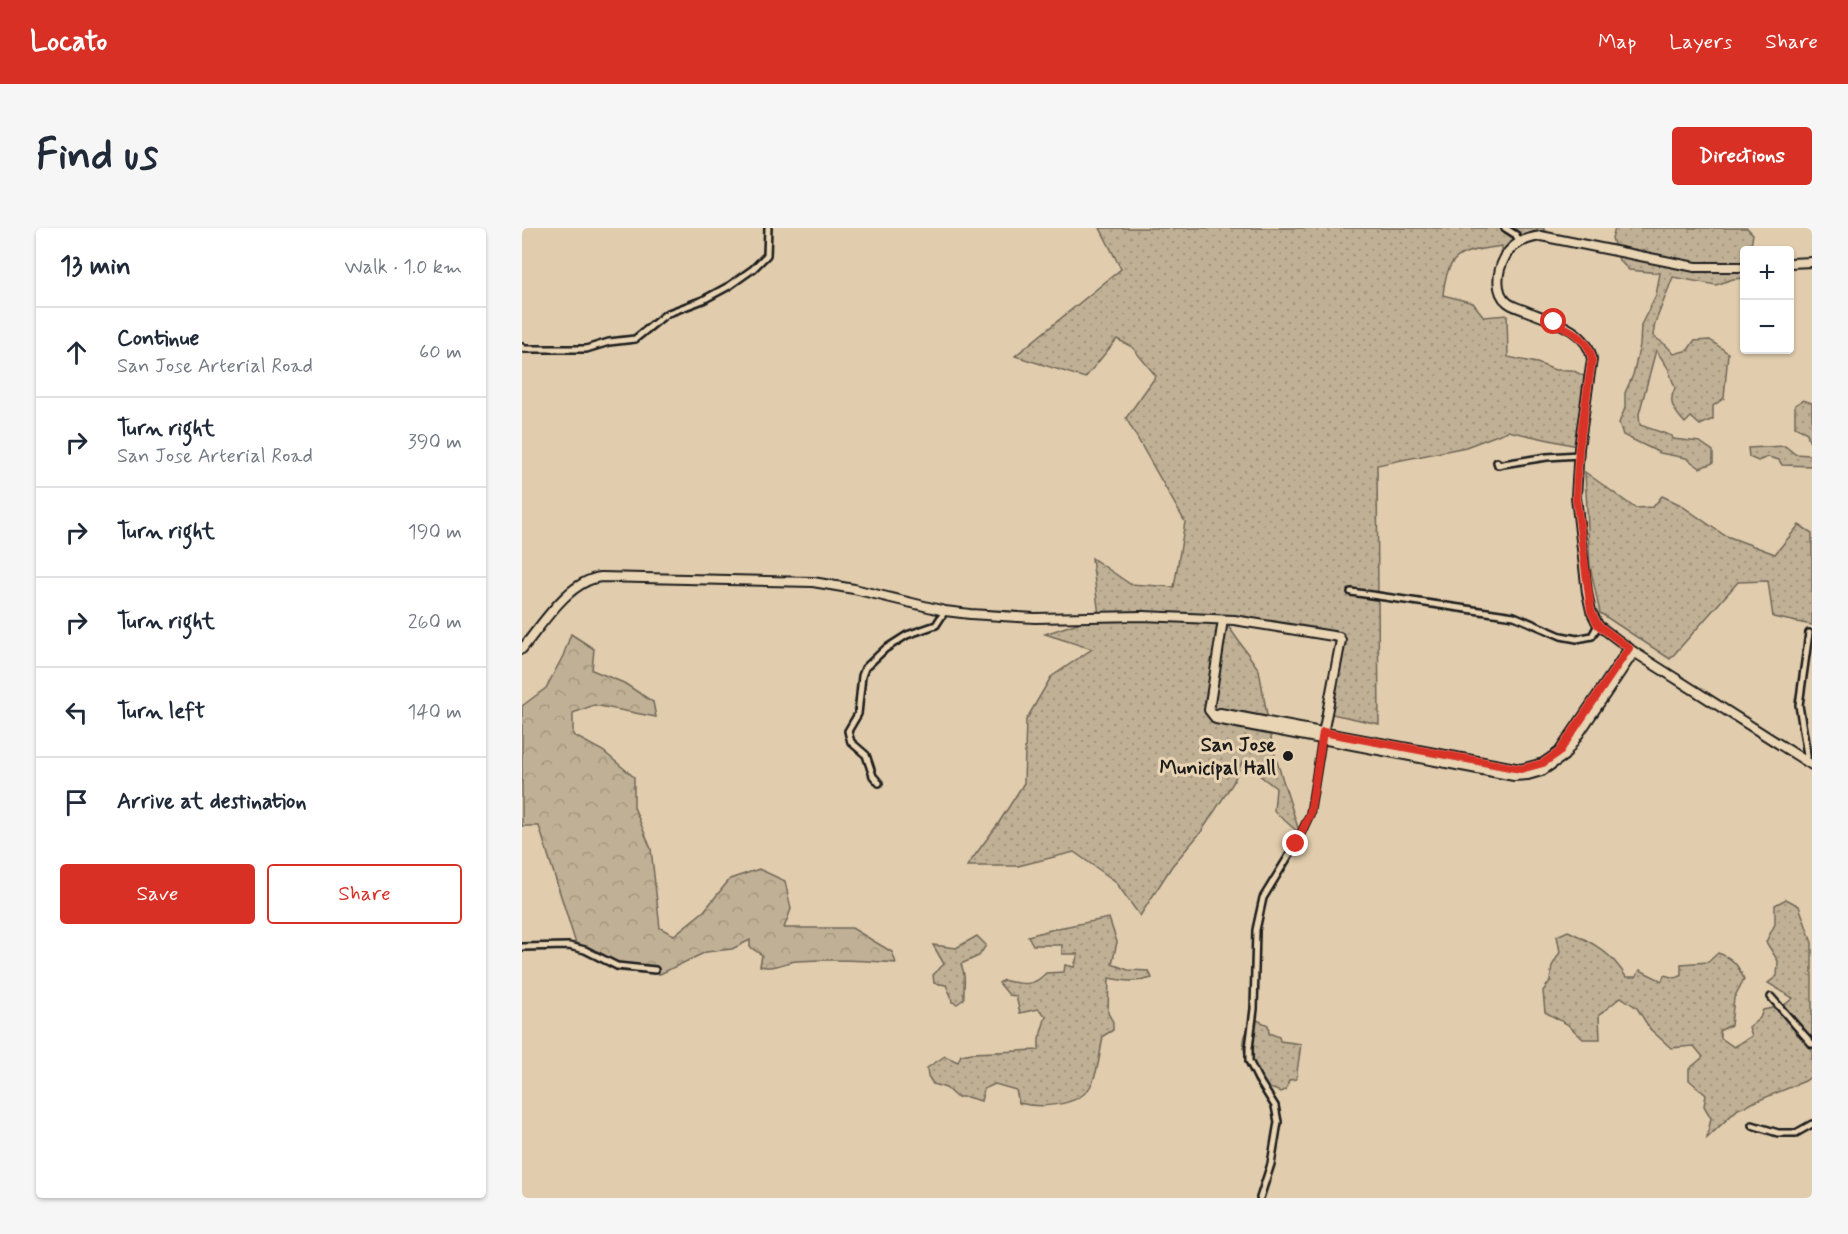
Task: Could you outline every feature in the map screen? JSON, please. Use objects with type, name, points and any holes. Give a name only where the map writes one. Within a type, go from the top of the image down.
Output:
[{"type":"street","points":[[522,347],[524,349],[586,349],[604,343],[640,337],[658,318],[680,307],[703,300],[753,269],[767,255],[768,228]]},
{"type":"street","points":[[1505,228],[1516,236],[1519,242]]},
{"type":"street","points":[[1740,267],[1695,267],[1540,232],[1510,249],[1500,268],[1498,280],[1507,302],[1578,335],[1586,342],[1590,350],[1592,359],[1579,455],[1576,497],[1591,611],[1598,625],[1631,650],[1812,765]]},
{"type":"street","points":[[1794,263],[1812,262]]},
{"type":"street","points":[[1497,462],[1498,465],[1547,457],[1579,455]]},
{"type":"street","points":[[522,649],[572,590],[590,578],[601,577],[813,582],[854,589],[945,611],[1023,617],[1132,616],[1223,620],[1339,637],[1341,640],[1322,736],[1310,814],[1296,844],[1263,898],[1256,930],[1250,1061],[1257,1079],[1275,1106],[1278,1122],[1271,1164],[1260,1198]]},
{"type":"street","points":[[1351,592],[1514,616],[1535,627],[1577,639],[1592,636],[1598,625]]},
{"type":"street","points":[[879,783],[873,776],[866,755],[851,742],[849,735],[850,728],[858,714],[860,684],[865,668],[885,649],[907,635],[936,625],[945,611]]},
{"type":"street","points":[[1223,620],[1209,710],[1214,715],[1220,713],[1322,736],[1521,769],[1532,767],[1559,752],[1631,650]]},
{"type":"street","points":[[1804,760],[1807,755],[1798,705],[1809,633]]},
{"type":"street","points":[[522,947],[569,946],[585,950],[617,966],[656,970]]},
{"type":"street","points":[[1771,997],[1812,1044]]},
{"type":"street","points":[[1752,1125],[1778,1133],[1796,1133],[1812,1124]]},
{"type":"green space","points":[[1100,228],[1544,228],[1544,236],[1519,242],[1502,262],[1502,246],[1476,250],[1459,256],[1448,270],[1443,295],[1473,303],[1484,317],[1507,315],[1508,357],[1537,363],[1555,370],[1572,370],[1584,376],[1577,446],[1508,431],[1466,447],[1377,465],[1379,724],[1327,713],[1340,640],[1224,620],[1259,670],[1273,749],[1300,834],[1274,811],[1276,788],[1242,762],[1233,783],[1201,832],[1172,866],[1140,916],[1115,881],[1074,852],[1018,866],[967,866],[1024,783],[1026,720],[1051,677],[1092,649],[1045,634],[1099,616],[1092,558],[1130,584],[1174,587],[1185,522],[1126,418],[1156,376],[1132,347],[1117,339],[1085,378],[1015,356],[1121,269]]},
{"type":"green space","points":[[1615,228],[1747,228],[1753,234],[1751,246],[1740,246],[1740,278],[1716,285],[1673,277],[1655,323],[1653,336],[1674,354],[1688,350],[1694,341],[1710,340],[1728,353],[1724,398],[1713,406],[1713,419],[1700,425],[1691,417],[1685,423],[1678,415],[1672,403],[1675,388],[1668,368],[1656,350],[1639,414],[1640,425],[1672,436],[1673,439],[1700,442],[1713,451],[1713,463],[1700,468],[1686,458],[1660,453],[1623,435],[1619,423],[1625,408],[1625,393],[1633,375],[1640,345],[1641,325],[1656,295],[1660,273],[1629,270],[1619,260],[1612,238]]},
{"type":"green space","points":[[1803,400],[1812,403],[1812,445],[1807,433],[1795,427],[1795,405]]},
{"type":"green space","points":[[1785,446],[1795,454],[1810,455],[1812,453],[1812,466],[1782,465],[1779,460],[1768,457],[1758,461],[1749,457],[1748,448]]},
{"type":"green space","points":[[1585,472],[1635,508],[1653,507],[1662,496],[1679,504],[1724,535],[1775,554],[1799,525],[1812,533],[1812,625],[1773,617],[1768,581],[1738,582],[1670,659],[1600,613],[1590,566]]},
{"type":"green space","points":[[571,634],[594,649],[592,670],[624,683],[653,702],[656,717],[594,705],[573,713],[573,735],[603,751],[634,777],[634,807],[651,849],[660,928],[674,935],[704,911],[730,879],[759,869],[785,881],[791,909],[784,928],[852,928],[892,952],[896,963],[809,960],[765,967],[760,966],[762,955],[750,947],[750,940],[732,949],[706,952],[660,974],[617,971],[576,944],[539,826],[522,826],[522,706],[546,688],[563,656]]},
{"type":"green space","points":[[1786,899],[1799,906],[1812,943],[1812,1076],[1738,1109],[1707,1138],[1711,1118],[1704,1106],[1706,1095],[1689,1080],[1689,1069],[1703,1057],[1694,1046],[1671,1048],[1650,1029],[1637,1008],[1621,997],[1599,1015],[1600,1039],[1583,1039],[1567,1024],[1545,1012],[1543,991],[1550,981],[1552,966],[1560,952],[1557,936],[1568,931],[1601,949],[1626,977],[1636,977],[1640,970],[1662,981],[1664,975],[1675,978],[1681,976],[1681,964],[1708,962],[1718,953],[1728,957],[1734,963],[1744,979],[1734,998],[1731,1025],[1719,1031],[1721,1038],[1734,1047],[1752,1036],[1749,1027],[1760,1018],[1763,1010],[1783,1006],[1793,998],[1768,983],[1777,976],[1778,961],[1766,942],[1775,924],[1775,905]]},
{"type":"green space","points":[[1109,918],[1117,942],[1112,964],[1128,970],[1149,971],[1152,978],[1130,981],[1109,978],[1108,1013],[1113,1022],[1113,1030],[1103,1036],[1095,1076],[1084,1094],[1077,1099],[1057,1104],[1027,1105],[1019,1103],[1016,1090],[995,1084],[984,1089],[981,1101],[956,1097],[946,1088],[933,1084],[928,1076],[927,1068],[945,1056],[958,1062],[961,1055],[972,1053],[1039,1050],[1039,1039],[1046,1016],[1038,1009],[1020,1013],[1016,996],[1009,995],[999,983],[1003,980],[1031,983],[1046,973],[1064,972],[1065,965],[1074,967],[1078,954],[1062,954],[1062,945],[1033,945],[1028,936]]},
{"type":"green space","points":[[977,936],[986,945],[979,956],[961,964],[964,999],[957,1004],[952,1002],[946,985],[934,983],[933,975],[944,964],[933,945],[956,948]]},
{"type":"green space","points":[[1257,1020],[1268,1025],[1269,1033],[1279,1037],[1280,1041],[1301,1044],[1296,1079],[1289,1080],[1286,1090],[1281,1092],[1255,1083],[1248,1067],[1244,1041],[1250,1026]]},
{"type":"place","name":"San Jose Municipal Hall","points":[[1288,756]]},
{"type":"route","points":[[1296,844],[1310,814],[1323,732],[1521,769],[1532,767],[1543,763],[1559,752],[1629,648],[1598,625],[1591,611],[1587,593],[1576,497],[1579,448],[1592,359],[1590,350],[1586,342],[1578,335],[1554,322]]}]
